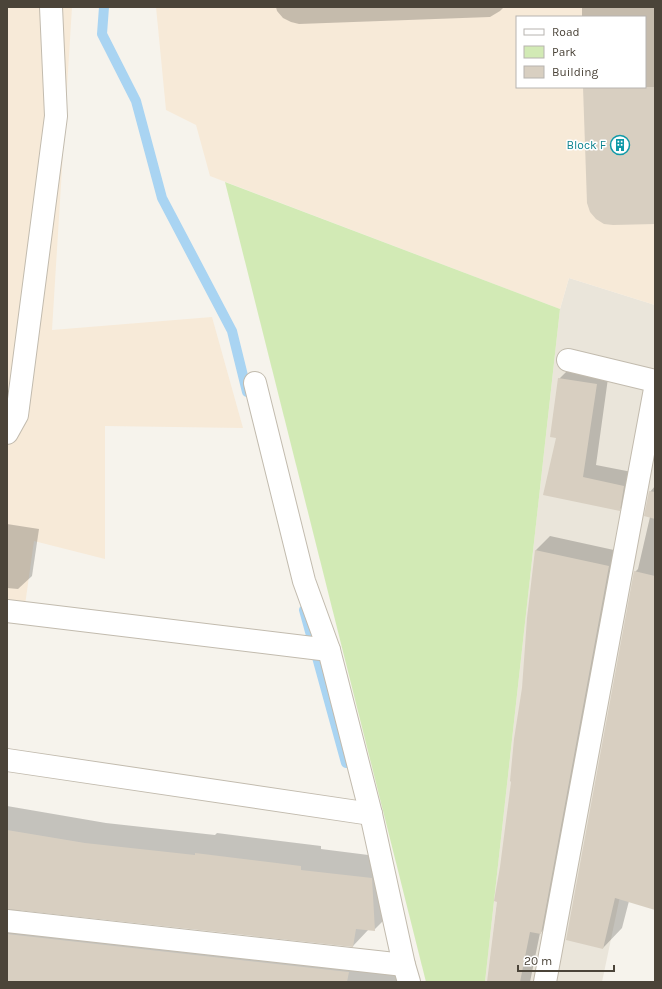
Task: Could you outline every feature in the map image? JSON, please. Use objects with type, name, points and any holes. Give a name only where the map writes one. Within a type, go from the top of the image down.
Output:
[{"type":"street","points":[[7,433],[17,415],[56,116],[51,7]]},
{"type":"street","points":[[568,360],[655,381]]},
{"type":"street","points":[[7,921],[407,974],[371,814],[329,650],[304,581],[255,383]]},
{"type":"street","points":[[545,982],[655,389]]},
{"type":"street","points":[[7,611],[329,650]]},
{"type":"street","points":[[7,760],[371,814]]},
{"type":"shaded area","points":[[7,7],[72,7],[52,330],[212,317],[243,428],[105,426],[105,559],[34,541],[25,605],[7,602]]},
{"type":"shaded area","points":[[156,7],[655,7],[655,305],[569,278],[560,309],[210,176],[196,125],[166,110]]},
{"type":"shaded area","points":[[569,278],[655,305],[655,730],[602,982],[485,982],[560,309]]},
{"type":"green space","points":[[225,182],[560,309],[485,982],[426,982]]},
{"type":"building","name":"Block F","points":[[655,87],[655,224],[604,224],[596,219],[590,212],[587,203],[583,88]]},
{"type":"building","points":[[558,378],[597,384],[583,477],[624,486],[620,511],[543,495],[556,438],[550,437]]},
{"type":"building","points":[[649,491],[655,492],[655,519],[644,516]]},
{"type":"building","points":[[535,550],[609,566],[541,934],[530,932],[520,982],[487,982],[497,902],[494,901],[500,867],[511,782],[514,739],[522,688],[527,618]]},
{"type":"building","points":[[634,571],[655,576],[655,910],[615,898],[603,949],[566,940]]},
{"type":"building","points":[[7,830],[85,843],[195,855],[195,853],[301,866],[301,870],[372,878],[375,931],[356,929],[353,947],[7,909]]},
{"type":"building","points":[[7,934],[349,972],[347,982],[7,982]]},
{"type":"waterway","points":[[104,7],[102,34],[136,101],[162,198],[232,331],[247,392]]},
{"type":"waterway","points":[[304,610],[346,763]]},
{"type":"place","name":"Block F","points":[[620,145]]}]
